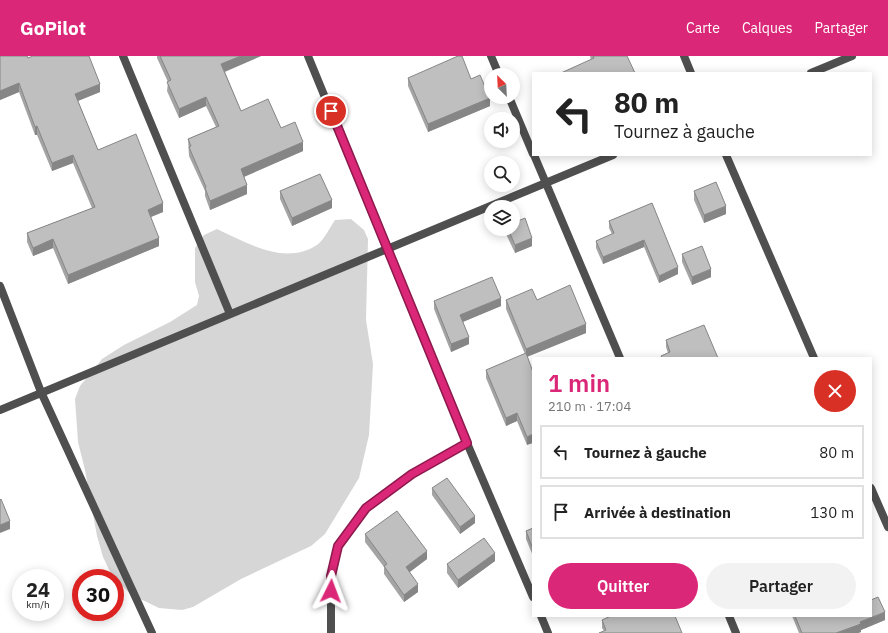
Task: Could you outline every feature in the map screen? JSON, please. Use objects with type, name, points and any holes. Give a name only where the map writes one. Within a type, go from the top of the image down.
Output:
[{"type":"street","points":[[123,56],[230,314]]},
{"type":"street","points":[[308,56],[467,443],[532,595]]},
{"type":"street","points":[[491,56],[496,68]]},
{"type":"street","points":[[684,56],[691,72]]},
{"type":"street","points":[[813,72],[852,56]]},
{"type":"street","points":[[512,104],[532,152]]},
{"type":"street","points":[[534,156],[620,357]]},
{"type":"street","points":[[0,410],[611,156]]},
{"type":"street","points":[[726,156],[814,357]]},
{"type":"street","points":[[0,286],[41,392],[152,633]]},
{"type":"street","points":[[331,633],[331,576],[338,546],[366,508],[412,474],[467,443]]},
{"type":"street","points":[[872,490],[888,527]]},
{"type":"street","points":[[541,617],[548,633]]},
{"type":"street","points":[[729,617],[736,633]]},
{"type":"shaded area","points":[[351,219],[364,230],[368,239],[366,320],[373,364],[369,435],[359,478],[325,534],[311,546],[241,579],[193,607],[182,610],[159,608],[130,594],[124,588],[124,569],[109,569],[103,557],[97,536],[85,470],[78,442],[75,399],[80,386],[102,359],[124,345],[170,322],[197,305],[199,296],[195,282],[195,248],[204,235],[217,229],[253,246],[279,253],[292,253],[305,251],[320,243],[335,220]]},
{"type":"building","points":[[0,56],[27,56],[28,58],[33,56],[89,56],[100,84],[75,94],[98,150],[136,134],[163,203],[148,210],[159,238],[68,275],[53,239],[33,248],[27,233],[95,207],[73,155],[52,163],[37,126],[35,127],[19,83],[0,91]]},
{"type":"building","points":[[160,56],[241,56],[221,64],[241,111],[268,99],[281,128],[295,122],[303,142],[241,169],[247,185],[210,201],[205,188],[206,187],[189,147],[191,146],[188,139],[219,126],[206,97],[179,109],[167,82],[171,80]]},
{"type":"building","points":[[458,56],[462,56],[471,79],[480,75],[484,84],[484,101],[428,124],[408,78]]},
{"type":"building","points":[[593,56],[627,56],[635,72],[563,72],[594,58]]},
{"type":"building","points":[[320,174],[332,200],[292,218],[280,191]]},
{"type":"building","points":[[716,182],[726,206],[704,215],[694,191]]},
{"type":"building","points":[[652,203],[678,267],[659,276],[644,240],[603,257],[596,241],[614,233],[609,221]]},
{"type":"building","points":[[525,218],[532,238],[515,245],[511,236],[520,236],[520,220]]},
{"type":"building","points":[[702,246],[711,269],[692,277],[682,254]]},
{"type":"building","points":[[492,277],[501,298],[460,315],[469,337],[451,344],[434,301]]},
{"type":"building","points":[[570,285],[586,324],[526,349],[506,300],[532,289],[537,300]]},
{"type":"building","points":[[704,325],[718,357],[662,357],[670,352],[666,340]]},
{"type":"building","points":[[526,353],[532,369],[532,434],[527,437],[517,413],[506,418],[486,370]]},
{"type":"building","points":[[447,478],[475,516],[460,527],[432,488]]},
{"type":"building","points":[[1,499],[10,521],[0,525],[0,500]]},
{"type":"building","points":[[397,511],[427,551],[406,567],[418,584],[404,595],[384,566],[387,564],[365,534]]},
{"type":"building","points":[[532,528],[532,546],[526,531]]},
{"type":"building","points":[[484,538],[495,553],[458,580],[447,564]]},
{"type":"building","points":[[878,597],[885,612],[860,622],[861,624],[836,633],[802,633],[795,617],[872,617],[872,600]]},
{"type":"building","points":[[609,617],[675,617],[682,633],[599,633],[606,630],[602,620]]},
{"type":"route","points":[[331,111],[467,443],[412,474],[366,508],[338,546],[331,576],[331,591]]}]
